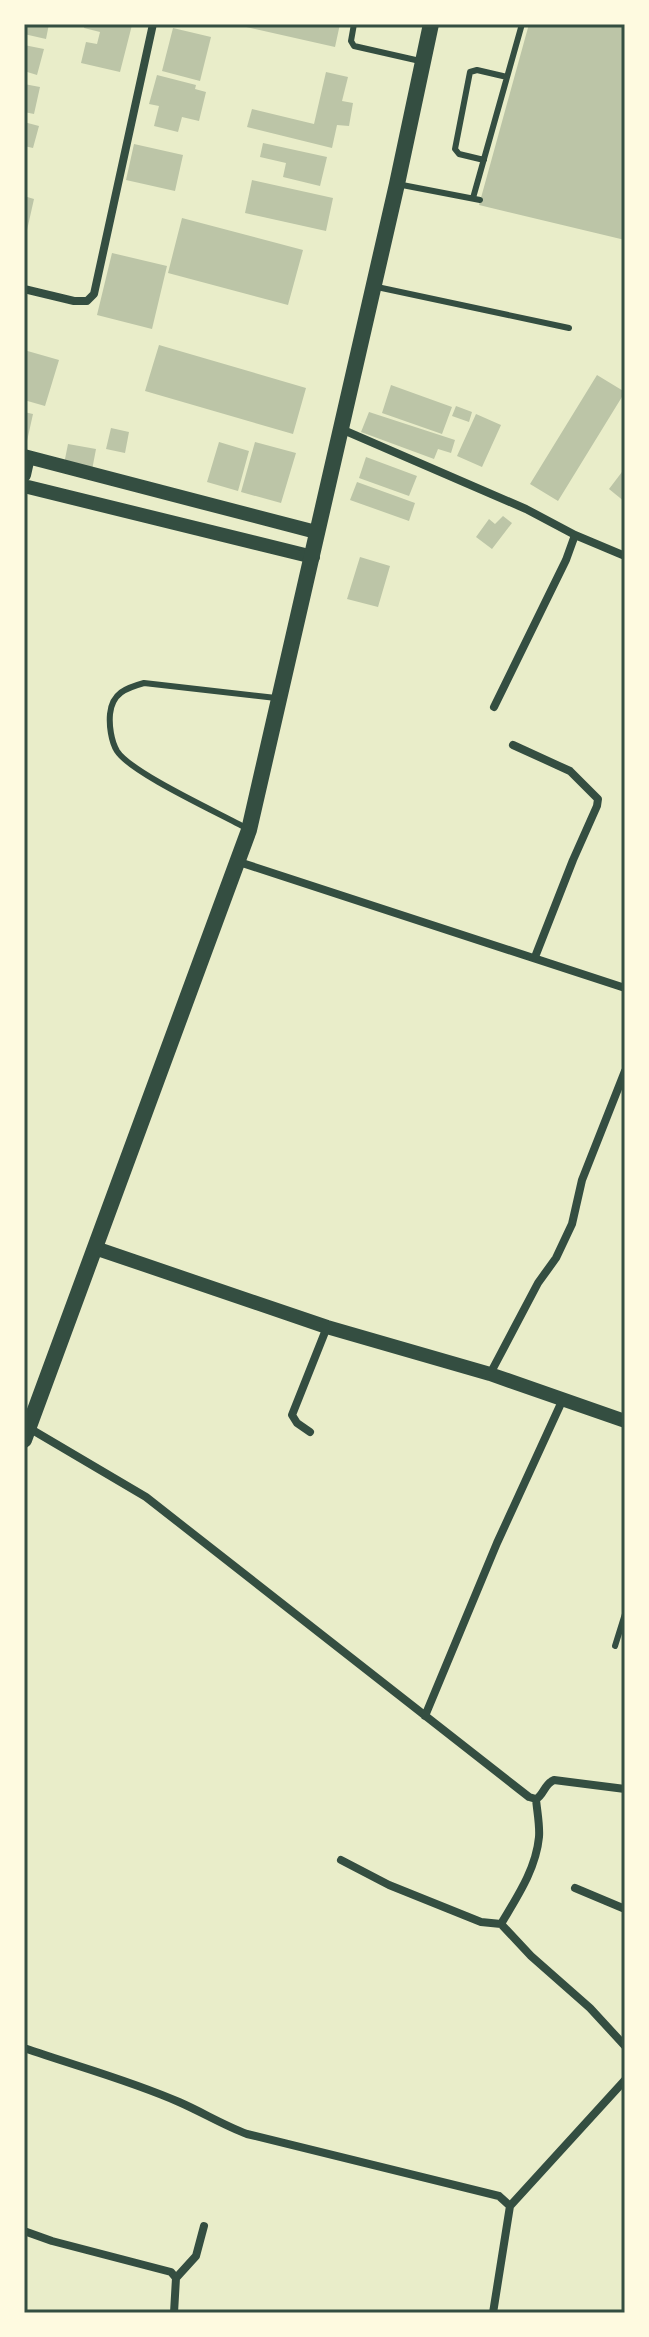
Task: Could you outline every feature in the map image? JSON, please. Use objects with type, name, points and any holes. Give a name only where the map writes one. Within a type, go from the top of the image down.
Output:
[{"type":"main road","points":[[26,1434],[30,1407],[95,1248],[249,830],[431,24]]},
{"type":"street","points":[[24,289],[74,301],[87,301],[94,294],[153,24]]},
{"type":"street","points":[[340,429],[526,509],[575,535],[625,556]]},
{"type":"street","points":[[24,475],[26,457],[316,532]]},
{"type":"street","points":[[24,486],[313,557]]},
{"type":"street","points":[[494,707],[566,560],[575,535]]},
{"type":"street","points":[[513,745],[570,771],[598,799],[535,957]]},
{"type":"street","points":[[239,862],[625,988]]},
{"type":"street","points":[[490,1374],[572,1224],[582,1180],[625,1071]]},
{"type":"street","points":[[95,1248],[327,1327],[490,1374],[625,1421]]},
{"type":"street","points":[[310,1432],[292,1415],[327,1327]]},
{"type":"street","points":[[425,1716],[497,1543],[563,1399]]},
{"type":"street","points":[[26,1434],[146,1497],[512,1785],[536,1799]]},
{"type":"street","points":[[536,1799],[545,1786],[554,1780],[625,1789]]},
{"type":"street","points":[[501,1924],[525,1884],[535,1856],[539,1835],[536,1799]]},
{"type":"street","points":[[341,1860],[389,1885],[468,1917],[501,1924],[531,1956],[590,2008],[625,2046]]},
{"type":"street","points":[[575,1888],[625,1909]]},
{"type":"street","points":[[24,2048],[79,2064],[166,2097],[247,2134],[499,2196],[510,2206]]},
{"type":"street","points":[[493,2313],[510,2206],[625,2080]]},
{"type":"street","points":[[174,2313],[176,2278],[196,2256],[204,2226]]},
{"type":"street","points":[[24,2231],[153,2266],[171,2272],[176,2278]]},
{"type":"lane","points":[[354,24],[351,41],[354,46],[423,61]]},
{"type":"lane","points":[[397,184],[477,199],[484,160],[522,24]]},
{"type":"lane","points":[[484,160],[459,154],[455,149],[470,72],[477,70],[507,77]]},
{"type":"lane","points":[[373,286],[569,328]]},
{"type":"lane","points":[[249,830],[135,768],[117,751],[111,725],[114,697],[127,687],[144,683],[279,698]]},
{"type":"lane","points":[[625,1463],[625,1479]]},
{"type":"lane","points":[[615,1646],[625,1614]]},
{"type":"building","points":[[24,24],[49,24],[46,39],[24,34]]},
{"type":"building","points":[[85,24],[132,25],[120,72],[81,63],[86,42],[97,44],[100,32],[84,28]]},
{"type":"building","points":[[233,24],[340,24],[335,47]]},
{"type":"building","points":[[529,24],[625,24],[625,240],[479,205]]},
{"type":"building","points":[[173,28],[211,37],[200,81],[162,71]]},
{"type":"building","points":[[24,45],[44,49],[37,75],[24,71]]},
{"type":"building","points":[[326,72],[348,77],[342,101],[353,103],[349,126],[337,125],[332,148],[247,127],[252,109],[314,124]]},
{"type":"building","points":[[157,75],[196,85],[195,89],[206,92],[199,121],[182,117],[178,132],[154,126],[159,106],[149,104]]},
{"type":"building","points":[[24,84],[40,87],[34,114],[24,112]]},
{"type":"building","points":[[24,122],[39,126],[33,148],[24,146]]},
{"type":"building","points":[[263,143],[327,157],[320,186],[283,177],[286,163],[260,157]]},
{"type":"building","points":[[134,144],[183,155],[175,191],[126,180]]},
{"type":"building","points":[[252,180],[333,198],[326,231],[245,213]]},
{"type":"building","points":[[24,196],[34,199],[25,239],[24,239]]},
{"type":"building","points":[[182,218],[303,250],[288,305],[168,273]]},
{"type":"building","points":[[112,253],[167,266],[152,329],[97,315]]},
{"type":"building","points":[[159,345],[306,388],[293,434],[145,391]]},
{"type":"building","points":[[24,350],[59,360],[45,406],[24,400]]},
{"type":"building","points":[[597,375],[625,392],[558,501],[530,484]]},
{"type":"building","points":[[391,385],[452,407],[442,434],[382,413]]},
{"type":"building","points":[[456,406],[472,412],[469,422],[452,416]]},
{"type":"building","points":[[24,412],[33,414],[27,441],[24,440]]},
{"type":"building","points":[[369,412],[455,440],[451,453],[438,449],[434,459],[361,432]]},
{"type":"building","points":[[476,414],[501,425],[482,467],[457,456]]},
{"type":"building","points":[[111,428],[129,432],[125,453],[106,449]]},
{"type":"building","points":[[219,442],[249,451],[238,491],[207,482]]},
{"type":"building","points":[[255,442],[296,453],[281,503],[241,492]]},
{"type":"building","points":[[68,444],[96,449],[92,470],[64,464]]},
{"type":"building","points":[[366,457],[417,476],[409,496],[359,478]]},
{"type":"building","points":[[625,468],[625,502],[609,489]]},
{"type":"building","points":[[357,482],[415,503],[409,521],[350,500]]},
{"type":"building","points":[[503,516],[512,523],[492,549],[476,537],[489,519],[495,524]]},
{"type":"building","points":[[360,557],[390,566],[378,607],[347,599]]}]
